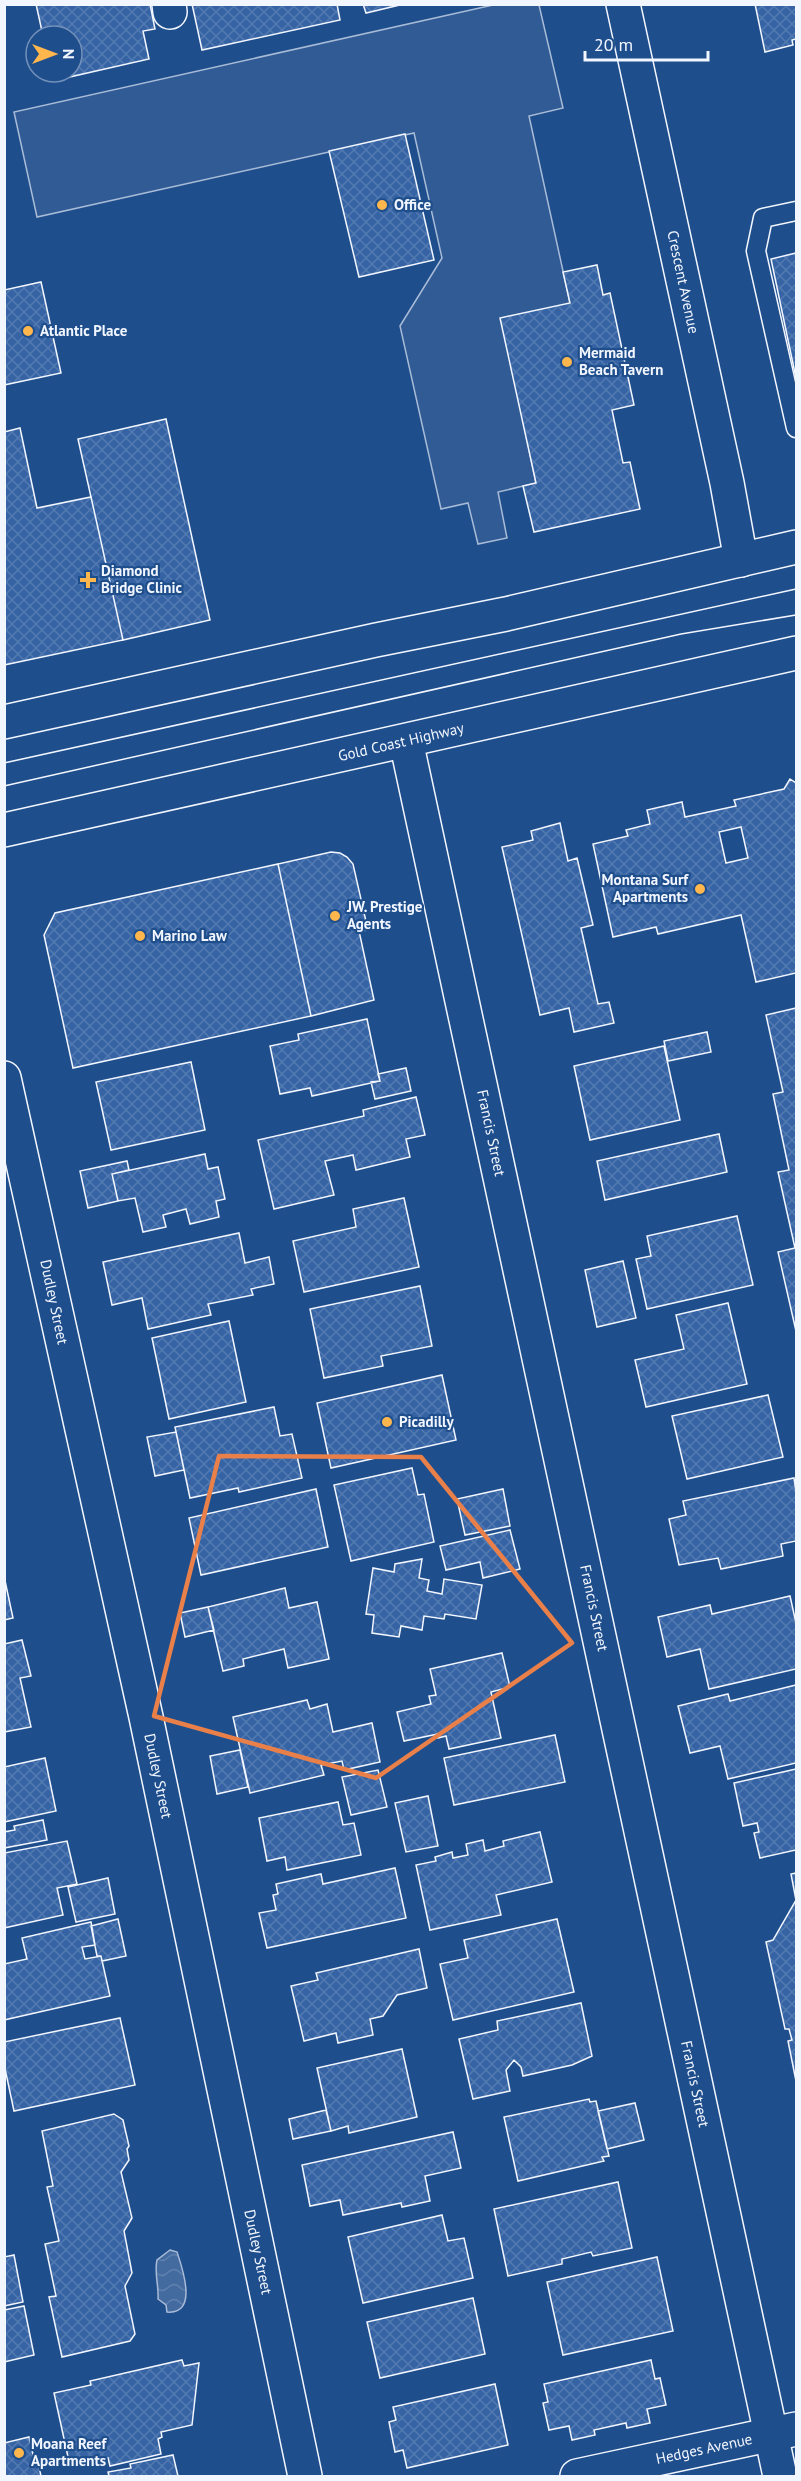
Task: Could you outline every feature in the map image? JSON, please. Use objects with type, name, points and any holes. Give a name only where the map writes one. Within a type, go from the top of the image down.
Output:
[{"type":"main road","name":"Crescent Avenue","points":[[623,4],[741,560]]},
{"type":"main road","points":[[4,722],[376,640],[506,614],[796,547]]},
{"type":"main road","name":"Gold Coast Highway","points":[[4,830],[796,653]]},
{"type":"main road","name":"Francis Street","points":[[406,741],[784,2432],[780,2476]]},
{"type":"main road","name":"Dudley Street","points":[[4,1078],[146,1717],[305,2476]]},
{"type":"main road","name":"Hedges Avenue","points":[[577,2476],[784,2432]]},
{"type":"lane","points":[[796,211],[763,218],[756,251],[796,428]]},
{"type":"highlighted area","points":[[219,1456],[421,1457],[572,1643],[376,1778],[154,1716]]},
{"type":"shaded area","points":[[493,5],[539,5],[563,108],[529,116],[570,303],[525,430],[536,483],[498,492],[507,538],[478,544],[468,503],[441,509],[400,326],[442,258],[414,133],[37,217],[14,112]]},
{"type":"water","points":[[170,2250],[177,2252],[184,2278],[186,2298],[183,2306],[177,2311],[167,2312],[166,2305],[158,2299],[156,2265],[157,2260]]},
{"type":"building","points":[[36,4],[150,4],[155,29],[143,31],[149,59],[84,74],[84,24],[40,24]]},
{"type":"building","points":[[192,4],[337,4],[340,20],[202,50]]},
{"type":"building","points":[[363,4],[404,4],[366,13]]},
{"type":"building","points":[[755,4],[796,4],[796,39],[792,40],[793,45],[765,52]]},
{"type":"building","name":"Office","points":[[405,134],[434,260],[359,277],[329,151]]},
{"type":"building","points":[[796,253],[796,378],[771,259]]},
{"type":"building","name":"Mermaid Beach Tavern","points":[[597,265],[603,295],[610,293],[634,405],[612,410],[623,463],[630,462],[640,509],[534,532],[523,486],[536,483],[500,318],[570,303],[563,272]]},
{"type":"building","name":"Atlantic Place","points":[[41,282],[61,373],[4,385],[4,290]]},
{"type":"building","points":[[166,419],[210,620],[123,640],[78,439]]},
{"type":"building","points":[[20,428],[37,508],[91,497],[123,640],[4,665],[4,432]]},
{"type":"building","name":"Montana Surf Apartments","points":[[790,779],[796,783],[796,973],[756,982],[741,915],[658,934],[656,927],[613,937],[593,844],[628,836],[626,830],[650,824],[647,810],[682,802],[685,817],[736,806],[734,800],[784,789]],"holes":[[[741,827],[748,858],[726,863],[719,832]]]},
{"type":"building","points":[[560,823],[568,861],[577,858],[593,925],[581,928],[598,1004],[609,1002],[614,1023],[574,1032],[569,1008],[540,1015],[502,847],[533,840],[531,831]]},
{"type":"building","points":[[331,852],[340,853],[353,864],[368,930],[359,931],[374,1000],[311,1016],[278,864]]},
{"type":"building","points":[[278,864],[311,1016],[73,1068],[44,935],[55,913]]},
{"type":"building","points":[[796,1008],[796,1331],[778,1252],[795,1248],[778,1172],[789,1170],[773,1094],[783,1092],[766,1015]]},
{"type":"building","points":[[367,1019],[380,1081],[312,1096],[310,1088],[280,1094],[270,1046],[299,1040],[298,1034]]},
{"type":"building","points":[[707,1032],[711,1052],[668,1061],[664,1041]]},
{"type":"building","points":[[664,1046],[680,1120],[590,1140],[574,1066]]},
{"type":"building","points":[[191,1062],[205,1130],[111,1150],[96,1082]]},
{"type":"building","points":[[406,1068],[411,1091],[375,1099],[371,1082],[380,1081],[378,1074]]},
{"type":"building","points":[[416,1097],[425,1135],[406,1139],[410,1157],[356,1170],[353,1155],[325,1161],[334,1195],[274,1209],[258,1140],[364,1116],[363,1110]]},
{"type":"building","points":[[719,1134],[727,1172],[605,1200],[597,1161]]},
{"type":"building","points":[[205,1154],[208,1169],[218,1167],[225,1199],[216,1201],[219,1217],[190,1224],[186,1209],[163,1215],[166,1227],[143,1232],[135,1198],[118,1201],[112,1174]]},
{"type":"building","points":[[127,1161],[129,1170],[112,1174],[118,1201],[88,1208],[80,1171]]},
{"type":"building","points":[[404,1198],[419,1267],[304,1292],[293,1241],[356,1227],[353,1209]]},
{"type":"building","points":[[737,1216],[753,1285],[647,1309],[636,1259],[651,1256],[647,1236]]},
{"type":"building","points":[[239,1233],[245,1263],[269,1257],[274,1284],[251,1289],[253,1295],[208,1304],[211,1315],[148,1329],[142,1298],[112,1305],[103,1262]]},
{"type":"building","points":[[623,1261],[636,1318],[597,1327],[585,1270]]},
{"type":"building","points":[[420,1286],[432,1346],[381,1356],[383,1366],[324,1378],[310,1309]]},
{"type":"building","points":[[728,1303],[747,1384],[646,1407],[635,1360],[684,1349],[676,1315]]},
{"type":"building","points":[[229,1321],[246,1402],[169,1419],[152,1338]]},
{"type":"building","name":"Picadilly","points":[[442,1375],[456,1440],[331,1468],[317,1403]]},
{"type":"building","points":[[768,1395],[783,1457],[687,1479],[672,1416]]},
{"type":"building","points":[[274,1407],[280,1436],[292,1434],[302,1478],[239,1492],[238,1488],[190,1498],[175,1427]]},
{"type":"building","points":[[176,1432],[184,1470],[155,1476],[147,1437]]},
{"type":"building","points":[[412,1468],[418,1495],[424,1494],[434,1542],[351,1561],[334,1485]]},
{"type":"building","points":[[794,1478],[796,1541],[781,1544],[783,1556],[721,1569],[718,1558],[679,1565],[669,1519],[686,1515],[683,1501]]},
{"type":"building","points":[[316,1489],[328,1547],[201,1575],[189,1518]]},
{"type":"building","points":[[503,1489],[510,1526],[465,1535],[457,1499]]},
{"type":"building","points":[[510,1530],[520,1569],[483,1578],[480,1562],[446,1570],[440,1546]]},
{"type":"building","points":[[422,1559],[419,1578],[429,1580],[427,1591],[442,1594],[444,1579],[482,1585],[476,1619],[445,1614],[444,1619],[424,1616],[422,1630],[401,1626],[399,1637],[372,1633],[374,1615],[366,1614],[373,1568],[394,1572],[395,1564]]},
{"type":"building","points":[[4,1576],[13,1618],[4,1620]]},
{"type":"building","points":[[285,1588],[289,1608],[317,1602],[329,1659],[288,1668],[284,1649],[243,1659],[244,1666],[223,1671],[208,1607]]},
{"type":"building","points":[[790,1596],[796,1623],[796,1669],[709,1689],[700,1649],[667,1657],[658,1617],[710,1605],[712,1614]]},
{"type":"building","points":[[208,1607],[214,1630],[185,1637],[180,1613]]},
{"type":"building","points":[[22,1640],[31,1676],[20,1678],[31,1727],[4,1732],[4,1644]]},
{"type":"building","points":[[502,1653],[510,1687],[491,1692],[501,1738],[449,1749],[446,1736],[438,1738],[438,1734],[404,1741],[397,1712],[431,1704],[429,1696],[436,1695],[430,1669]]},
{"type":"building","points":[[796,1685],[796,1763],[728,1779],[720,1746],[690,1753],[678,1706],[728,1694],[730,1701]]},
{"type":"building","points":[[307,1700],[310,1709],[327,1704],[333,1732],[372,1723],[380,1762],[344,1770],[342,1761],[321,1765],[324,1775],[250,1793],[233,1717]]},
{"type":"building","points":[[555,1735],[565,1782],[454,1805],[444,1758]]},
{"type":"building","points":[[240,1750],[248,1787],[217,1794],[210,1756]]},
{"type":"building","points":[[45,1758],[56,1811],[4,1822],[4,1767]]},
{"type":"building","points":[[796,1769],[796,1850],[760,1858],[754,1833],[759,1832],[757,1823],[743,1826],[734,1783]]},
{"type":"building","points":[[378,1770],[387,1807],[351,1815],[342,1777]]},
{"type":"building","points":[[428,1796],[438,1846],[406,1852],[395,1803]]},
{"type":"building","points":[[338,1802],[343,1825],[354,1823],[361,1855],[287,1870],[285,1857],[267,1861],[259,1818]]},
{"type":"building","points":[[43,1820],[47,1840],[4,1848],[4,1832],[15,1830],[14,1826]]},
{"type":"building","points":[[540,1832],[552,1882],[496,1895],[501,1915],[430,1930],[416,1865],[436,1861],[435,1857],[452,1852],[453,1858],[468,1855],[466,1844],[483,1840],[485,1851],[504,1846],[503,1841]]},
{"type":"building","points":[[67,1841],[77,1884],[57,1888],[63,1915],[4,1928],[4,1853]]},
{"type":"building","points":[[395,1868],[406,1918],[267,1948],[259,1913],[276,1910],[273,1895],[278,1894],[276,1884],[321,1874],[323,1884]]},
{"type":"building","points":[[796,1873],[796,1900],[791,1874]]},
{"type":"building","points":[[108,1878],[115,1914],[76,1922],[68,1887]]},
{"type":"building","points":[[796,1900],[796,2081],[788,2041],[792,2040],[789,2029],[785,2029],[766,1942],[773,1940]]},
{"type":"building","points":[[118,1919],[126,1956],[102,1961],[101,1956],[97,1956],[91,1926]]},
{"type":"building","points":[[557,1919],[574,1992],[453,2020],[440,1964],[468,1958],[464,1940]]},
{"type":"building","points":[[91,1922],[95,1945],[82,1947],[85,1959],[101,1956],[110,1996],[4,2020],[4,1964],[27,1959],[22,1938]]},
{"type":"building","points":[[419,1949],[427,1988],[397,1995],[383,2016],[370,2019],[373,2035],[338,2043],[336,2033],[304,2041],[291,1986],[318,1980],[316,1973]]},
{"type":"building","points":[[581,2003],[592,2056],[572,2065],[523,2076],[521,2067],[514,2060],[506,2070],[510,2091],[473,2099],[459,2039],[498,2030],[497,2021]]},
{"type":"building","points":[[120,2018],[135,2085],[14,2111],[4,2064],[4,2042]]},
{"type":"building","points":[[402,2049],[417,2117],[349,2133],[348,2126],[331,2131],[317,2068]]},
{"type":"building","points":[[589,2099],[590,2102],[596,2101],[609,2156],[602,2157],[604,2161],[518,2181],[504,2117]]},
{"type":"building","points":[[635,2103],[644,2140],[607,2149],[598,2111]]},
{"type":"building","points":[[326,2110],[331,2131],[293,2139],[289,2119]]},
{"type":"building","points":[[114,2114],[123,2120],[129,2146],[127,2149],[129,2160],[121,2172],[132,2218],[124,2231],[132,2273],[125,2286],[135,2334],[130,2341],[62,2357],[49,2297],[56,2296],[45,2244],[59,2241],[47,2187],[53,2186],[42,2131]]},
{"type":"building","points":[[453,2132],[461,2168],[425,2176],[430,2201],[402,2207],[401,2203],[343,2215],[340,2200],[310,2206],[302,2165]]},
{"type":"building","points":[[618,2182],[632,2248],[593,2256],[591,2252],[562,2259],[562,2264],[508,2276],[494,2209]]},
{"type":"building","points":[[442,2215],[448,2241],[464,2238],[473,2278],[363,2303],[348,2237]]},
{"type":"building","points":[[14,2255],[23,2302],[4,2306],[4,2257]]},
{"type":"building","points":[[657,2257],[673,2331],[563,2355],[547,2282]]},
{"type":"building","points":[[473,2298],[485,2354],[380,2378],[367,2322]]},
{"type":"building","points":[[24,2306],[34,2355],[4,2362],[4,2310]]},
{"type":"building","points":[[182,2360],[184,2366],[199,2363],[192,2425],[161,2432],[162,2437],[158,2439],[161,2454],[110,2466],[108,2458],[70,2466],[54,2393],[91,2385],[90,2381]]},
{"type":"building","points":[[651,2360],[655,2379],[660,2378],[666,2405],[647,2409],[650,2423],[627,2428],[626,2423],[594,2430],[595,2435],[572,2440],[569,2426],[549,2430],[543,2403],[548,2402],[544,2384]]},
{"type":"building","points":[[495,2384],[508,2445],[407,2468],[403,2450],[395,2452],[389,2422],[396,2420],[393,2407]]},
{"type":"building","name":"Moana Reef Apartments","points":[[29,2437],[35,2463],[38,2462],[41,2476],[4,2476],[4,2443]]},
{"type":"building","points":[[173,2455],[178,2476],[109,2476],[108,2472],[131,2468],[130,2464]]},
{"type":"tram line","points":[[4,763],[796,589]]},
{"type":"tram line","points":[[4,786],[681,634],[796,615]]},
{"type":"place","name":"Office","points":[[382,205]]},
{"type":"place","name":"Atlantic Place","points":[[28,331]]},
{"type":"place","name":"Mermaid Beach Tavern","points":[[567,362]]},
{"type":"place","name":"Diamond Bridge Clinic","points":[[88,580]]},
{"type":"place","name":"Montana Surf Apartments","points":[[700,889]]},
{"type":"place","name":"JW. Prestige Agents","points":[[335,916]]},
{"type":"place","name":"Marino Law","points":[[140,936]]},
{"type":"place","name":"Picadilly","points":[[387,1422]]},
{"type":"place","name":"Moana Reef Apartments","points":[[19,2453]]}]
